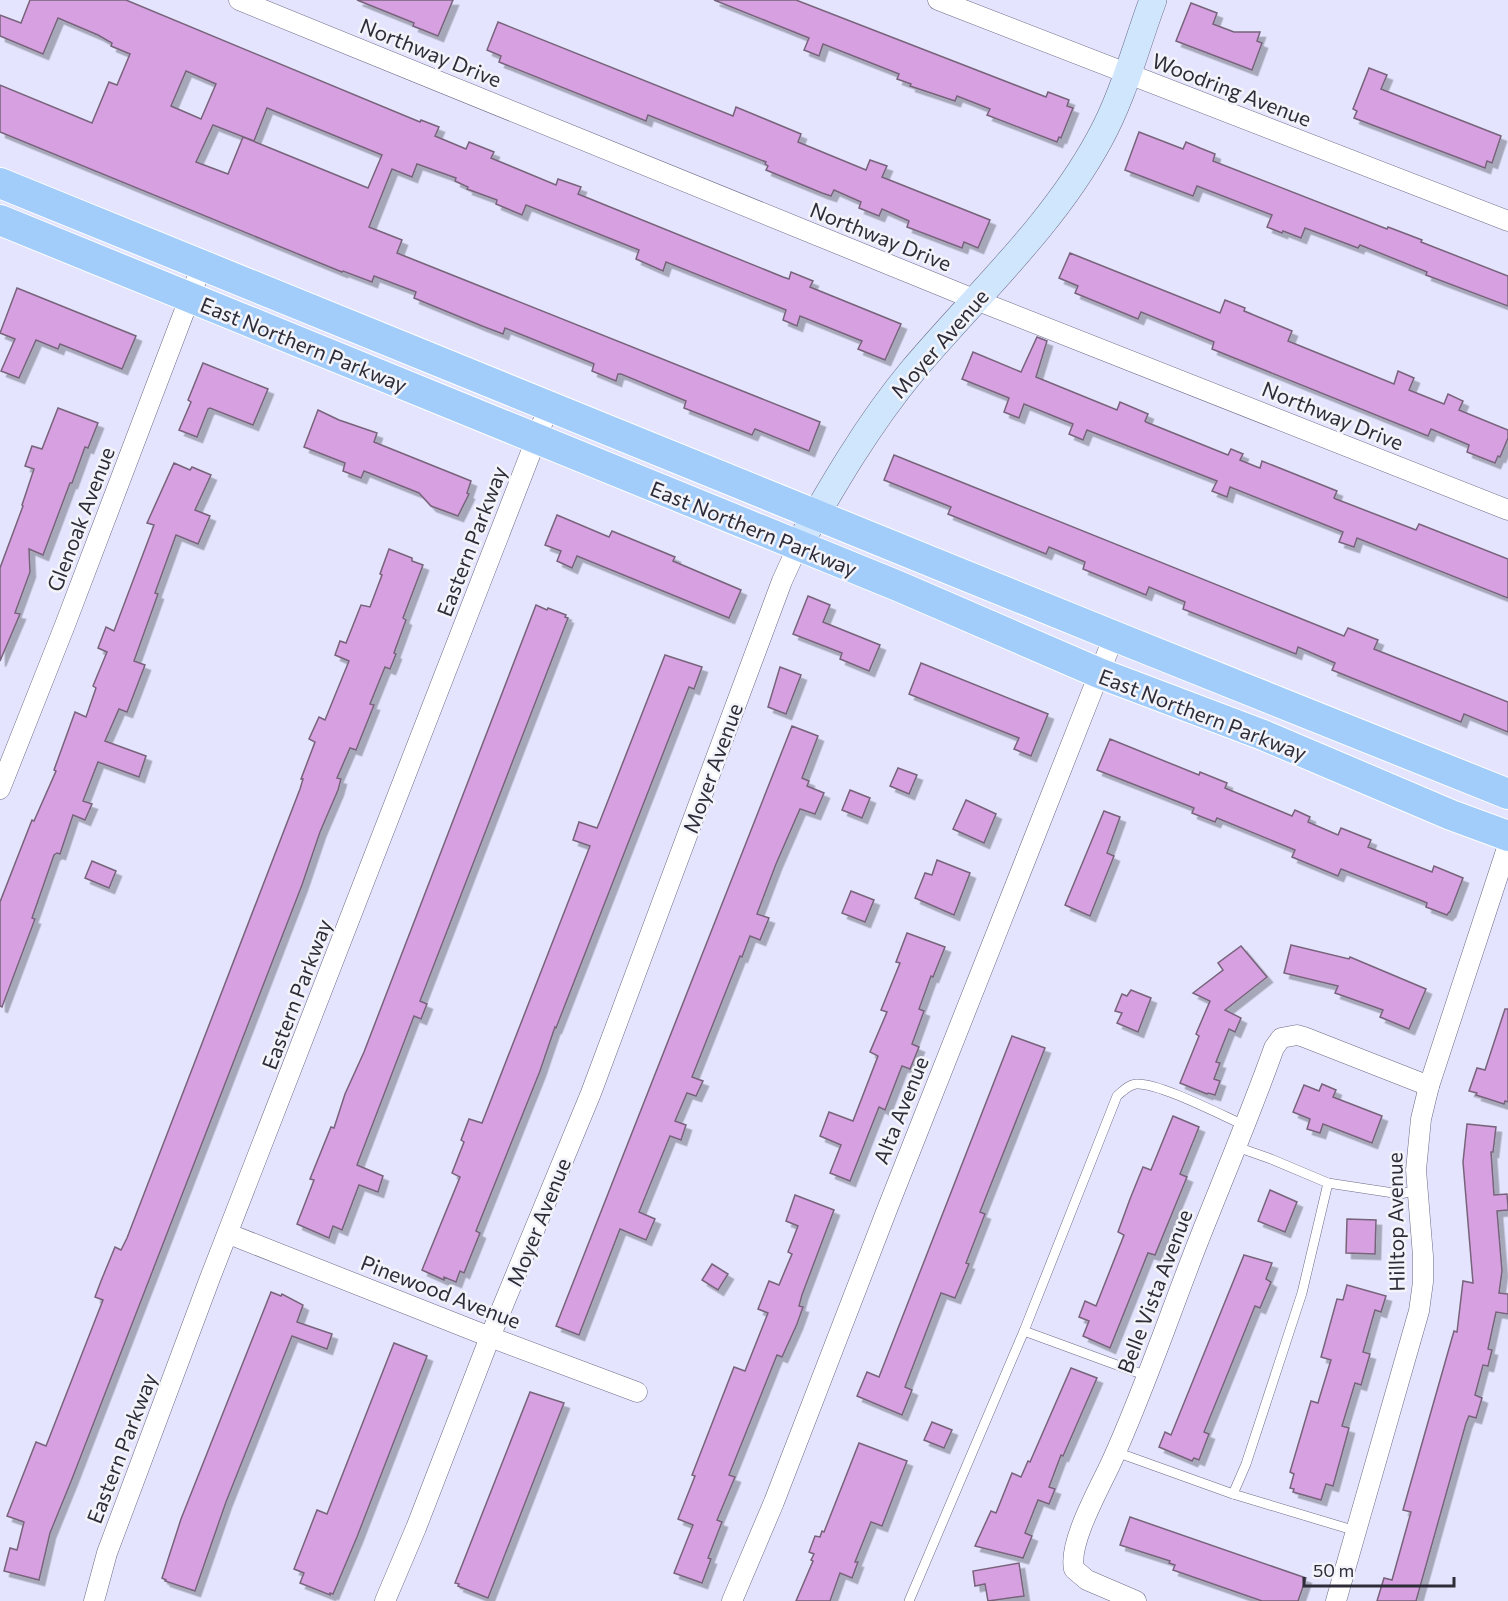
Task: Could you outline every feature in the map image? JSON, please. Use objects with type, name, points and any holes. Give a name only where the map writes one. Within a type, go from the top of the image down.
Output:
[{"type":"main road","name":"East Northern Parkway","points":[[0,183],[1508,794]]},
{"type":"main road","name":"East Northern Parkway","points":[[0,220],[798,546],[1099,673],[1263,735],[1451,815],[1508,836]]},
{"type":"street","name":"Northway Drive","points":[[239,0],[976,300],[1508,510]]},
{"type":"street","name":"Woodring Avenue","points":[[938,0],[1508,221]]},
{"type":"street","name":"Moyer Avenue","points":[[385,1601],[416,1528],[490,1337],[591,1093],[782,581],[798,546],[845,464],[904,382],[948,329],[1047,219],[1067,191],[1099,140],[1153,0]]},
{"type":"street","name":"Glenoak Avenue","points":[[0,789],[65,626],[202,265]]},
{"type":"street","name":"Eastern Parkway","points":[[94,1601],[107,1553],[549,406]]},
{"type":"street","name":"Alta Avenue","points":[[732,1601],[774,1502],[896,1185],[1114,636]]},
{"type":"street","name":"Hilltop Avenue","points":[[1336,1601],[1419,1311],[1423,1265],[1416,1170],[1417,1149],[1429,1086],[1508,845]]},
{"type":"street","name":"Belle Vista Avenue","points":[[1136,1601],[1087,1580],[1074,1569],[1073,1554],[1081,1530],[1147,1376],[1246,1126],[1274,1048],[1281,1038],[1297,1035],[1429,1086]]},
{"type":"street","name":"Pinewood Avenue","points":[[229,1234],[637,1392]]},
{"type":"lane","points":[[909,1601],[1024,1331],[1117,1096],[1127,1087],[1136,1084],[1146,1085],[1246,1126]]},
{"type":"lane","points":[[1237,1146],[1328,1184],[1400,1194],[1418,1190]]},
{"type":"lane","points":[[1233,1494],[1246,1464],[1302,1293],[1328,1184]]},
{"type":"lane","points":[[1024,1331],[1147,1376]]},
{"type":"lane","points":[[1116,1452],[1233,1494],[1356,1531]]},
{"type":"building","points":[[30,0],[126,0],[420,122],[421,120],[439,127],[435,136],[466,149],[469,142],[494,152],[491,158],[556,185],[558,179],[581,187],[578,194],[783,277],[789,279],[791,272],[813,281],[810,287],[901,324],[885,360],[858,349],[862,341],[800,316],[797,326],[783,320],[786,310],[666,262],[663,271],[636,259],[639,250],[526,205],[522,215],[496,204],[497,200],[467,189],[468,187],[455,181],[456,178],[417,164],[412,177],[392,169],[369,227],[402,240],[397,253],[820,422],[809,451],[755,429],[752,435],[684,408],[686,401],[621,374],[618,374],[616,381],[592,371],[594,364],[592,363],[505,328],[503,334],[482,326],[414,298],[416,292],[374,276],[372,282],[342,272],[0,132],[0,85],[92,123],[109,82],[117,85],[130,54],[111,46],[112,43],[98,35],[58,18],[43,54],[0,36],[0,15],[21,23]],"holes":[[[186,71],[216,84],[201,119],[171,106]],[[267,108],[382,155],[368,188],[243,137],[228,174],[196,162],[213,125],[254,141]]]},
{"type":"building","points":[[357,0],[453,0],[438,36],[413,26],[414,23]]},
{"type":"building","points":[[714,0],[796,0],[1046,97],[1048,92],[1069,100],[1067,106],[1073,108],[1061,138],[1059,137],[1057,142],[987,115],[990,109],[957,96],[955,101],[910,86],[911,84],[897,79],[899,74],[823,44],[819,56],[804,50],[809,38]]},
{"type":"building","points":[[1191,3],[1217,13],[1213,24],[1234,32],[1260,32],[1257,41],[1262,43],[1252,70],[1176,41]]},
{"type":"building","points":[[498,22],[733,116],[736,107],[801,134],[798,142],[866,170],[870,160],[887,166],[882,177],[990,220],[978,248],[964,242],[962,248],[907,227],[909,221],[882,209],[879,216],[859,208],[861,202],[834,190],[831,196],[766,170],[768,166],[766,162],[648,115],[646,121],[499,62],[501,56],[487,50]]},
{"type":"building","points":[[1369,68],[1387,75],[1381,89],[1501,136],[1492,163],[1487,161],[1485,168],[1354,118],[1357,111],[1353,109]]},
{"type":"building","points":[[1139,132],[1183,149],[1186,142],[1215,154],[1213,161],[1387,229],[1388,227],[1422,240],[1421,242],[1508,276],[1508,306],[1426,275],[1427,272],[1360,245],[1358,248],[1305,228],[1301,238],[1283,231],[1282,233],[1267,227],[1272,215],[1197,186],[1193,196],[1125,170]]},
{"type":"building","points":[[1070,253],[1220,313],[1225,300],[1245,308],[1244,311],[1292,331],[1288,341],[1394,384],[1398,371],[1414,378],[1409,390],[1444,404],[1448,394],[1463,401],[1459,410],[1508,430],[1508,438],[1500,457],[1498,456],[1495,463],[1467,452],[1469,445],[1431,429],[1428,436],[1212,349],[1214,342],[1141,312],[1138,319],[1075,293],[1078,286],[1059,278]]},
{"type":"building","points":[[17,288],[136,336],[122,369],[60,344],[58,349],[36,340],[19,378],[1,371],[15,339],[0,333]]},
{"type":"building","points":[[1037,337],[1047,341],[1036,377],[1117,410],[1120,402],[1148,414],[1146,422],[1228,455],[1231,449],[1243,454],[1240,460],[1257,467],[1260,468],[1262,461],[1337,491],[1334,498],[1336,499],[1416,530],[1419,524],[1508,559],[1508,598],[1357,538],[1354,547],[1339,542],[1343,532],[1230,487],[1227,497],[1212,491],[1217,481],[1087,430],[1083,440],[1069,434],[1073,424],[1024,404],[1019,418],[1004,412],[1009,398],[962,379],[973,352],[1021,372]]},
{"type":"building","points":[[203,363],[268,389],[253,425],[210,408],[197,437],[179,430],[191,402],[188,400]]},
{"type":"building","points":[[58,408],[98,423],[88,448],[85,447],[72,483],[70,483],[43,555],[29,549],[30,572],[15,613],[20,614],[0,661],[0,568],[34,469],[25,466],[32,446],[42,449]]},
{"type":"building","points":[[318,410],[377,433],[374,442],[471,481],[467,493],[469,494],[458,516],[431,506],[419,493],[364,471],[361,478],[343,471],[345,463],[304,447]]},
{"type":"building","points":[[894,455],[1344,636],[1348,628],[1378,640],[1374,649],[1508,702],[1508,732],[1464,714],[1461,722],[1332,670],[1335,663],[1298,647],[1296,654],[1183,609],[1185,602],[1149,587],[1146,595],[1083,569],[1085,562],[1049,547],[1046,554],[948,514],[951,507],[884,480]]},
{"type":"building","points":[[174,463],[211,475],[195,510],[210,516],[198,544],[176,535],[134,661],[145,665],[127,712],[119,709],[105,741],[146,756],[139,777],[98,762],[83,801],[92,804],[85,820],[73,815],[60,854],[54,855],[32,918],[35,919],[2,1007],[0,1006],[0,902],[32,820],[34,821],[56,771],[54,770],[75,712],[86,717],[96,688],[93,686],[107,652],[98,648],[106,627],[114,631],[154,525],[147,523]]},
{"type":"building","points":[[557,515],[609,537],[612,531],[675,557],[673,561],[741,590],[729,618],[577,556],[572,568],[557,561],[561,551],[545,545]]},
{"type":"building","points":[[389,549],[423,565],[403,618],[406,620],[394,653],[396,654],[390,669],[385,667],[370,704],[374,705],[356,750],[350,748],[337,778],[341,779],[338,790],[320,832],[302,885],[50,1533],[39,1580],[4,1571],[10,1548],[17,1550],[24,1522],[7,1516],[36,1442],[46,1446],[103,1300],[95,1297],[101,1281],[115,1247],[121,1250],[127,1238],[300,789],[303,779],[301,779],[315,742],[309,739],[319,717],[325,720],[349,661],[335,655],[340,641],[346,643],[361,605],[370,607]]},
{"type":"building","points":[[808,596],[830,605],[823,622],[880,645],[869,671],[840,659],[842,653],[793,634]]},
{"type":"building","points":[[536,605],[566,615],[565,617],[568,618],[420,1001],[427,1004],[421,1019],[414,1016],[357,1165],[383,1176],[378,1192],[359,1185],[342,1230],[333,1226],[329,1238],[297,1224],[314,1180],[310,1179],[331,1127],[334,1128],[345,1094],[364,1052]]},
{"type":"building","points":[[665,655],[702,667],[694,689],[689,687],[555,1027],[540,1071],[476,1231],[480,1233],[464,1273],[460,1271],[456,1282],[444,1277],[444,1280],[422,1270],[460,1177],[452,1173],[464,1142],[461,1140],[469,1119],[482,1123],[590,846],[573,840],[579,822],[597,828]]},
{"type":"building","points":[[921,663],[1048,714],[1031,756],[1014,749],[1019,738],[909,694]]},
{"type":"building","points":[[780,667],[801,675],[786,714],[768,707]]},
{"type":"building","points":[[792,726],[818,736],[802,778],[809,781],[807,786],[824,793],[815,814],[800,809],[776,864],[757,914],[769,918],[760,940],[750,936],[742,957],[740,956],[692,1077],[703,1081],[696,1096],[687,1093],[675,1121],[686,1125],[681,1140],[670,1136],[639,1212],[655,1219],[646,1240],[620,1229],[579,1335],[556,1326]]},
{"type":"building","points":[[1110,739],[1199,775],[1200,772],[1227,783],[1225,788],[1292,816],[1295,810],[1310,817],[1308,822],[1338,835],[1341,828],[1371,840],[1368,847],[1432,872],[1434,866],[1463,878],[1450,912],[1447,915],[1426,907],[1427,903],[1341,869],[1338,876],[1292,857],[1295,850],[1217,818],[1215,822],[1192,813],[1194,808],[1097,770]]},
{"type":"building","points":[[898,768],[917,775],[909,794],[890,786]]},
{"type":"building","points":[[850,790],[870,798],[862,818],[842,810]]},
{"type":"building","points":[[966,800],[996,814],[984,843],[953,829]]},
{"type":"building","points":[[1104,811],[1120,817],[1107,853],[1114,856],[1090,916],[1065,905]]},
{"type":"building","points":[[937,860],[970,873],[954,915],[915,898],[925,873],[932,875]]},
{"type":"building","points":[[92,861],[116,871],[109,888],[85,878]]},
{"type":"building","points":[[851,891],[874,900],[865,922],[842,913]]},
{"type":"building","points":[[907,933],[945,947],[919,1009],[924,1011],[912,1044],[919,1047],[910,1069],[902,1066],[885,1110],[879,1107],[850,1181],[830,1173],[841,1145],[820,1136],[829,1112],[853,1121],[878,1056],[870,1052],[887,1012],[881,1010],[900,963],[896,962]]},
{"type":"building","points":[[1291,945],[1349,959],[1350,957],[1426,989],[1409,1029],[1380,1017],[1383,1010],[1335,993],[1338,986],[1284,973]]},
{"type":"building","points":[[1241,946],[1267,977],[1225,1010],[1241,1018],[1235,1032],[1229,1029],[1216,1062],[1220,1063],[1214,1079],[1220,1081],[1215,1095],[1207,1094],[1180,1083],[1199,1036],[1196,1034],[1210,1001],[1193,993],[1223,970],[1218,963]]},
{"type":"building","points":[[1131,990],[1151,998],[1138,1032],[1117,1023],[1122,1013],[1115,1011],[1122,994],[1127,996]]},
{"type":"building","points":[[1505,1009],[1508,1009],[1508,1102],[1505,1101],[1504,1104],[1469,1091],[1477,1068],[1485,1070]]},
{"type":"building","points":[[1012,1036],[1045,1048],[980,1212],[985,1214],[955,1298],[941,1293],[905,1387],[912,1390],[902,1415],[857,1396],[867,1372],[879,1377]]},
{"type":"building","points":[[1322,1084],[1336,1090],[1333,1097],[1382,1116],[1372,1143],[1323,1124],[1320,1133],[1307,1129],[1310,1119],[1293,1112],[1304,1085],[1319,1091]]},
{"type":"building","points":[[1173,1116],[1199,1127],[1180,1174],[1187,1177],[1155,1255],[1148,1253],[1110,1348],[1083,1336],[1089,1321],[1079,1317],[1085,1301],[1096,1306],[1124,1235],[1118,1232],[1130,1199],[1143,1167],[1151,1170]]},
{"type":"building","points":[[1467,1124],[1496,1127],[1493,1152],[1491,1152],[1494,1195],[1507,1194],[1508,1207],[1508,1210],[1497,1211],[1502,1271],[1499,1293],[1508,1294],[1508,1314],[1496,1312],[1488,1349],[1492,1350],[1488,1366],[1483,1365],[1475,1395],[1482,1398],[1476,1418],[1469,1416],[1466,1423],[1416,1601],[1377,1601],[1384,1578],[1392,1580],[1411,1512],[1403,1510],[1454,1331],[1457,1332],[1463,1281],[1473,1283],[1463,1162]]},
{"type":"building","points":[[1270,1190],[1297,1202],[1285,1232],[1258,1221]]},
{"type":"building","points":[[795,1195],[834,1210],[802,1295],[799,1306],[803,1307],[797,1324],[782,1357],[777,1355],[729,1475],[735,1477],[717,1520],[722,1522],[708,1558],[711,1559],[702,1583],[674,1573],[693,1525],[678,1519],[695,1476],[692,1475],[734,1367],[745,1371],[768,1313],[758,1309],[769,1281],[779,1285],[792,1254],[788,1252],[798,1226],[786,1221]]},
{"type":"building","points":[[1347,1219],[1376,1220],[1375,1254],[1346,1253]]},
{"type":"building","points":[[1244,1255],[1272,1263],[1266,1279],[1271,1282],[1260,1308],[1255,1306],[1204,1432],[1209,1434],[1199,1460],[1194,1458],[1192,1461],[1159,1447],[1165,1432],[1171,1435]]},
{"type":"building","points":[[712,1264],[728,1274],[718,1290],[702,1280]]},
{"type":"building","points":[[1347,1285],[1386,1296],[1381,1312],[1375,1310],[1363,1352],[1370,1354],[1361,1385],[1355,1383],[1342,1426],[1349,1428],[1333,1486],[1326,1484],[1321,1500],[1293,1492],[1294,1489],[1290,1488],[1294,1474],[1290,1472],[1311,1401],[1318,1403],[1331,1360],[1321,1357],[1337,1299],[1343,1300]]},
{"type":"building","points":[[271,1292],[281,1296],[282,1294],[303,1305],[297,1322],[332,1334],[327,1349],[292,1336],[226,1502],[195,1591],[162,1578],[181,1519]]},
{"type":"building","points":[[394,1343],[427,1356],[357,1537],[333,1594],[330,1593],[330,1595],[300,1583],[304,1573],[294,1569],[317,1510],[327,1514]]},
{"type":"building","points":[[1071,1368],[1097,1378],[1063,1456],[1061,1455],[1049,1487],[1055,1489],[1049,1504],[1038,1500],[1025,1533],[1032,1536],[1023,1558],[975,1546],[991,1511],[996,1513],[1012,1473],[1021,1477],[1028,1461],[1030,1462]]},
{"type":"building","points":[[530,1392],[564,1403],[488,1598],[455,1583]]},
{"type":"building","points":[[932,1422],[952,1430],[944,1448],[924,1440]]},
{"type":"building","points":[[859,1443],[907,1461],[882,1526],[871,1522],[855,1562],[858,1562],[852,1578],[840,1573],[830,1601],[796,1601],[813,1561],[811,1560],[814,1554],[809,1552],[815,1536],[820,1537],[822,1531],[824,1532]]},
{"type":"building","points":[[1130,1517],[1306,1578],[1298,1601],[1262,1601],[1173,1570],[1175,1565],[1169,1563],[1170,1561],[1120,1545]]},
{"type":"building","points":[[1019,1563],[1024,1596],[988,1601],[985,1584],[975,1586],[973,1571]]}]
